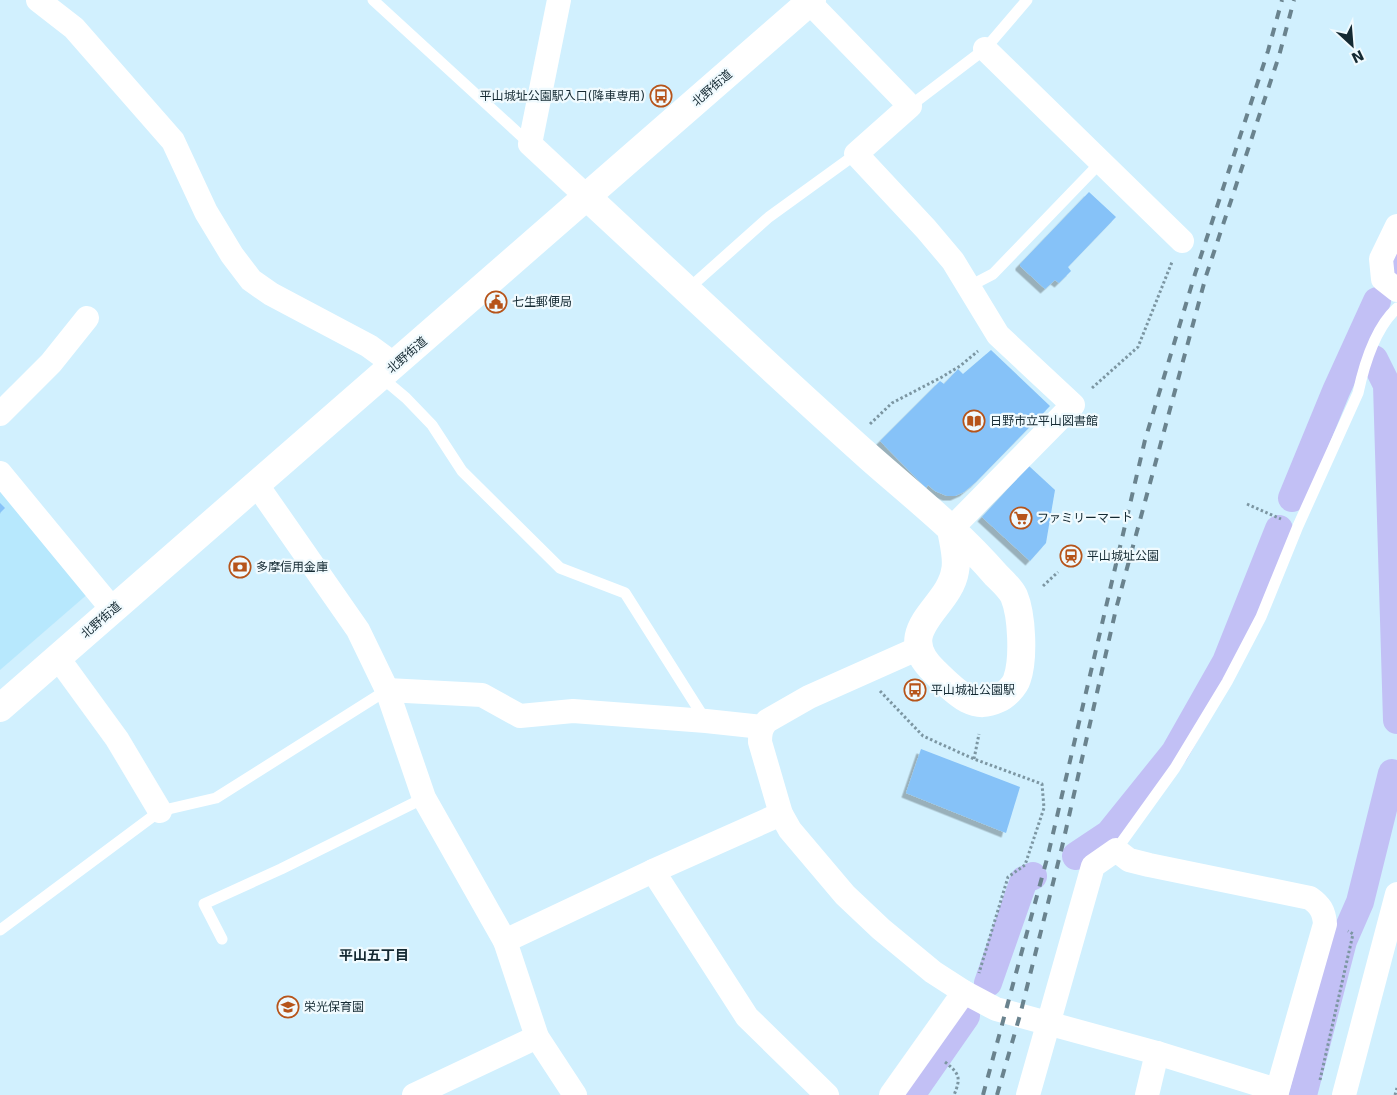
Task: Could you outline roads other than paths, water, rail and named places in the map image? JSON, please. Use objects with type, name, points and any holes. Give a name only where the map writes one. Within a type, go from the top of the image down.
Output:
[{"type":"main road","name":"北野街道","points":[[0,708],[810,1]]},
{"type":"main road","points":[[587,197],[855,444],[951,529],[982,559],[1014,595],[1020,620],[1021,651],[1017,681],[1003,696],[986,704],[968,699],[947,684],[927,664],[919,648],[918,637],[922,626],[951,584],[956,570],[951,529]]},
{"type":"street","points":[[38,0],[74,28],[173,141],[206,212],[232,255],[251,280],[271,294],[369,346],[388,371]]},
{"type":"street","points":[[559,0],[530,144],[587,197]]},
{"type":"street","points":[[810,1],[910,106],[856,154],[926,228],[953,261],[998,335],[1073,405],[951,529]]},
{"type":"street","points":[[985,49],[1182,241]]},
{"type":"street","points":[[1397,226],[1381,259],[1381,265],[1383,279],[1397,290]]},
{"type":"street","points":[[0,414],[51,363],[87,318]]},
{"type":"street","points":[[0,473],[113,610]]},
{"type":"street","points":[[257,485],[358,630],[387,690],[424,798],[506,941],[537,1037],[575,1095]]},
{"type":"street","points":[[919,648],[809,698],[767,721],[762,727],[760,742],[781,814],[790,830],[845,895],[889,936],[933,972],[971,985],[996,1009],[1049,1023],[1157,1053],[1277,1093],[1325,924],[1322,910],[1310,898],[1128,860],[1116,850],[1093,866],[1049,1023],[1028,1095]]},
{"type":"street","points":[[58,658],[117,739],[160,811]]},
{"type":"street","points":[[387,690],[482,695],[520,716],[573,712],[706,721],[762,727]]},
{"type":"street","points":[[506,941],[781,814]]},
{"type":"street","points":[[654,871],[747,1017],[827,1095]]},
{"type":"street","points":[[1344,1095],[1397,894]]},
{"type":"street","points":[[891,1095],[971,985]]},
{"type":"street","points":[[414,1095],[537,1037]]},
{"type":"street","points":[[1147,1095],[1157,1053]]},
{"type":"lane","points":[[373,0],[530,144]]},
{"type":"lane","points":[[910,106],[985,49],[1027,0]]},
{"type":"lane","points":[[687,290],[769,217],[856,154]]},
{"type":"lane","points":[[968,286],[994,274],[1101,162]]},
{"type":"lane","points":[[1116,850],[1175,768],[1227,682],[1261,617],[1298,526],[1358,392],[1362,374],[1381,328],[1397,308]]},
{"type":"lane","points":[[388,371],[406,398],[432,425],[462,471],[560,568],[624,593],[706,721]]},
{"type":"lane","points":[[0,930],[160,811],[216,798],[387,690]]},
{"type":"lane","points":[[222,939],[204,904],[281,869],[424,798]]},
{"type":"waterway","points":[[1292,498],[1336,391],[1377,301]]},
{"type":"waterway","points":[[1374,359],[1387,385],[1397,720]]},
{"type":"waterway","points":[[1076,856],[1109,834],[1175,752],[1226,662],[1279,529]]},
{"type":"waterway","points":[[1303,1095],[1343,941],[1360,902],[1392,773]]},
{"type":"waterway","points":[[988,983],[1024,880],[1033,876]]},
{"type":"waterway","points":[[911,1095],[966,1016]]},
{"type":"railway","points":[[983,1095],[1048,855],[1145,440],[1195,274],[1268,51],[1282,0]]},
{"type":"railway","points":[[997,1095],[1020,1015],[1062,847],[1116,609],[1206,276],[1279,56],[1294,0]]},
{"type":"place","name":"平山城址公園駅入口(降車専用)","points":[[661,96]]},
{"type":"place","name":"七生郵便局","points":[[496,302]]},
{"type":"place","name":"日野市立平山図書館","points":[[974,421]]},
{"type":"place","name":"ファミリーマート","points":[[1021,518]]},
{"type":"place","name":"平山城址公園","points":[[1071,556]]},
{"type":"place","name":"多摩信用金庫","points":[[240,567]]},
{"type":"place","name":"平山城祉公園駅","points":[[915,690]]},
{"type":"place","name":"栄光保育園","points":[[288,1007]]},
{"type":"district","name":"平山五丁目","points":[[374,955]]}]
